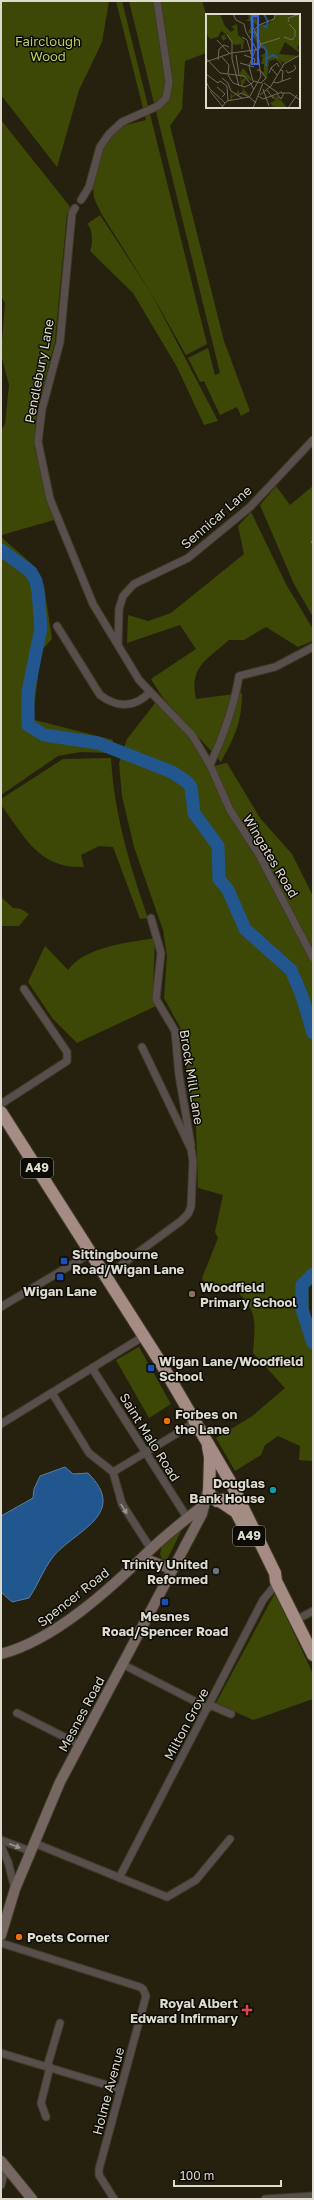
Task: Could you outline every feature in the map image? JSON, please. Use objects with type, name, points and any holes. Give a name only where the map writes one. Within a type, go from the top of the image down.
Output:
[{"type":"highway","name":"A49","points":[[1,1112],[144,1336],[196,1422],[231,1483],[313,1655]]},
{"type":"highway","name":"A49","points":[[207,1442],[210,1457],[208,1488],[211,1497],[221,1502],[238,1515],[269,1576],[277,1582]]},
{"type":"highway","points":[[208,1488],[217,1477],[231,1483],[229,1499],[221,1502]]},
{"type":"main road","name":"Mesnes Road","points":[[1,1935],[15,1889],[60,1782],[171,1569],[192,1533],[203,1509],[208,1488]]},
{"type":"main road","name":"Mesnes Road","points":[[203,1509],[221,1502]]},
{"type":"main road","name":"Spencer Road","points":[[1,1654],[25,1646],[58,1627],[137,1564],[151,1549],[185,1521],[203,1509]]},
{"type":"main road","points":[[151,1549],[158,1562]]},
{"type":"main road","points":[[137,1564],[151,1560],[171,1569]]},
{"type":"main road","points":[[4,2164],[32,2199]]},
{"type":"street","points":[[81,200],[89,187],[100,147],[109,134],[122,122],[158,106],[166,98],[170,82],[157,1]]},
{"type":"street","name":"Pendlebury Lane","points":[[75,208],[72,213],[60,342],[42,409],[38,442],[50,499],[73,558],[93,604],[118,644]]},
{"type":"street","name":"Sennicar Lane","points":[[118,644],[119,609],[123,596],[134,584],[188,558],[250,507],[313,440]]},
{"type":"street","points":[[58,626],[100,695],[110,703],[125,705],[143,699],[150,692]]},
{"type":"street","name":"Wingates Road","points":[[118,644],[139,680],[192,735],[210,765],[230,810],[258,853],[313,958]]},
{"type":"street","points":[[210,765],[226,730],[235,698],[239,676],[275,667],[313,647]]},
{"type":"street","name":"Brock Mill Lane","points":[[106,1276],[188,1214],[191,1207],[193,1161],[179,1075],[175,1031],[156,999],[162,953],[151,918]]},
{"type":"street","points":[[1,1104],[67,1061],[67,1052],[24,989]]},
{"type":"street","name":"Brock Mill Lane","points":[[142,1046],[191,1149]]},
{"type":"street","points":[[1,1307],[91,1253]]},
{"type":"street","points":[[1,1424],[144,1336]]},
{"type":"street","name":"Saint Malo Road","points":[[92,1368],[145,1453],[192,1533]]},
{"type":"street","points":[[52,1392],[89,1453],[113,1472],[122,1504],[151,1549]]},
{"type":"street","points":[[113,1472],[196,1422]]},
{"type":"street","name":"Milton Grove","points":[[119,1878],[263,1600],[277,1582]]},
{"type":"street","points":[[296,1620],[313,1611]]},
{"type":"street","points":[[122,1664],[209,1706],[231,1714]]},
{"type":"street","points":[[17,1713],[80,1745]]},
{"type":"street","points":[[1,1840],[32,1847],[167,1897],[196,1880],[230,1839]]},
{"type":"street","points":[[1,1846],[8,1862],[15,1889]]},
{"type":"street","name":"Holme Avenue","points":[[1,1943],[140,1987],[145,1991],[146,1996],[99,2169],[99,2175],[112,2197]]},
{"type":"street","points":[[46,2117],[41,2103],[60,2024]]},
{"type":"street","points":[[1,2053],[120,2089]]},
{"type":"street","points":[[1,2185],[4,2164]]},
{"type":"street","points":[[265,2199],[313,2196]]},
{"type":"street","points":[[104,2199],[112,2197]]},
{"type":"green space","name":"Fairclough Wood","points":[[1,1],[109,1],[102,42],[79,90],[57,167],[1,95]]},
{"type":"green space","points":[[116,1],[122,1],[207,344],[186,355],[151,293],[101,213],[94,198],[93,187],[102,150],[111,136],[122,126],[146,120]]},
{"type":"green space","points":[[129,1],[202,1],[206,14],[206,53],[185,61],[182,109],[170,126],[224,341],[250,411],[241,416],[237,407],[220,415],[204,381],[200,382],[188,358],[208,348],[215,375],[220,373]]},
{"type":"green space","points":[[1,120],[71,208],[67,213],[55,341],[37,410],[34,446],[54,520],[2,535],[1,431],[5,424],[9,385],[1,354],[5,303],[1,296]]},
{"type":"green space","points":[[100,215],[151,293],[218,421],[204,425],[177,367],[133,293],[90,251],[92,237],[87,224]]},
{"type":"green space","points":[[276,486],[290,505],[313,486],[313,617],[294,584],[260,505]]},
{"type":"green space","points":[[251,512],[287,586],[313,629],[313,641],[298,647],[266,627],[244,640],[229,640],[202,665],[195,679],[196,699],[242,693],[239,721],[230,745],[221,762],[163,698],[151,679],[196,649],[180,625],[127,643],[128,615],[148,621],[171,613],[244,554],[238,526]]},
{"type":"green space","points":[[1,537],[32,564],[44,585],[52,639],[41,651],[34,709],[35,720],[113,740],[110,753],[81,752],[58,756],[1,795]]},
{"type":"green space","points":[[156,702],[190,737],[209,767],[227,763],[260,818],[292,854],[313,896],[313,1276],[308,1278],[310,1332],[313,1338],[313,1461],[299,1460],[300,1446],[278,1436],[265,1445],[261,1455],[235,1471],[216,1438],[251,1417],[285,1388],[253,1353],[253,1314],[245,1300],[229,1283],[208,1291],[202,1278],[218,1238],[215,1232],[223,1195],[198,1188],[196,1128],[180,1027],[164,998],[167,956],[163,930],[134,847],[122,796],[119,763],[127,739]]},
{"type":"green space","points":[[111,758],[119,820],[135,879],[148,918],[140,919],[113,847],[99,846],[81,855],[84,867],[55,863],[44,857],[35,849],[1,805],[1,799],[63,759]]},
{"type":"green space","points":[[1,897],[13,908],[21,909],[29,914],[19,926],[1,926]]},
{"type":"green space","points":[[155,938],[153,991],[156,1006],[77,1043],[53,1019],[28,982],[45,946],[68,970],[76,962],[96,951],[120,944]]},
{"type":"green space","points":[[139,1347],[171,1404],[149,1418],[116,1360]]},
{"type":"green space","points":[[183,1527],[167,1560],[162,1559],[160,1554],[162,1545]]},
{"type":"green space","points":[[275,1593],[313,1674],[313,1699],[253,1720],[216,1703]]},
{"type":"water","points":[[65,1467],[73,1474],[88,1473],[99,1488],[103,1500],[101,1511],[94,1521],[61,1548],[52,1558],[29,1598],[12,1602],[1,1592],[1,1516],[33,1498],[34,1489],[40,1476]]},
{"type":"waterway","points":[[1,550],[31,572],[36,581],[38,592],[41,628],[28,692],[28,725],[44,735],[98,743],[172,772],[187,782],[191,787],[194,813],[218,846],[219,879],[228,890],[245,929],[291,970],[302,996],[313,1033]]},
{"type":"waterway","points":[[313,1274],[302,1285],[302,1309],[313,1343]]},
{"type":"place","name":"Sittingbourne Road/Wigan Lane","points":[[64,1261]]},
{"type":"place","name":"Wigan Lane","points":[[60,1277]]},
{"type":"place","name":"Woodfield Primary School","points":[[192,1294]]},
{"type":"place","name":"Wigan Lane/Woodfield School","points":[[151,1368]]},
{"type":"place","name":"Forbes on the Lane","points":[[167,1421]]},
{"type":"place","name":"Douglas Bank House","points":[[273,1490]]},
{"type":"place","name":"Trinity United Reformed","points":[[216,1571]]},
{"type":"place","name":"Mesnes Road/Spencer Road","points":[[165,1602]]},
{"type":"place","name":"Poets Corner","points":[[19,1937]]},
{"type":"place","name":"Royal Albert Edward Infirmary","points":[[247,2010]]}]
